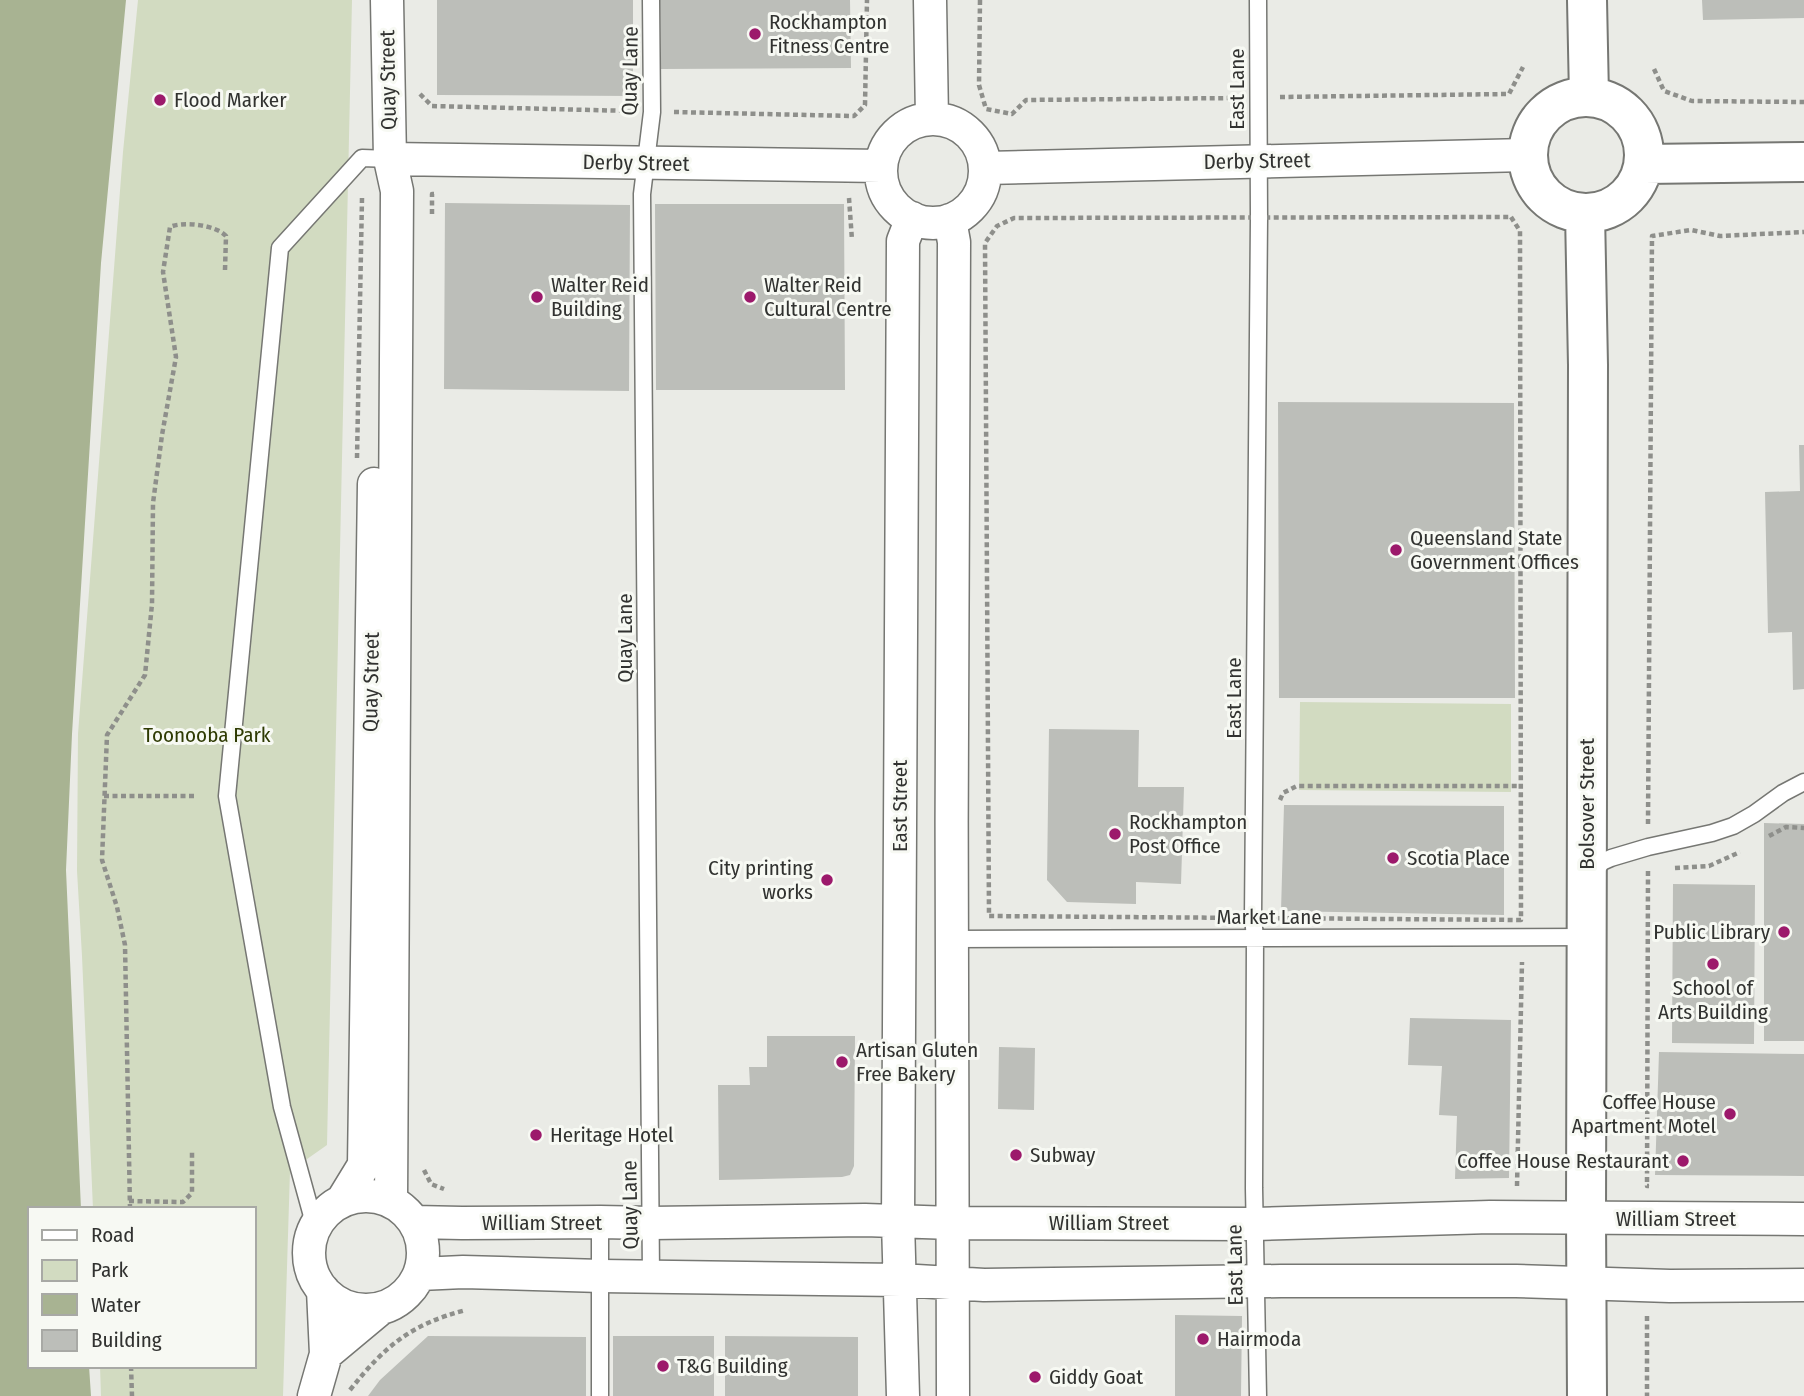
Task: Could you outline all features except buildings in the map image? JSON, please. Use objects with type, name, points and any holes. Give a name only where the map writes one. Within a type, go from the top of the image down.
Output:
[{"type":"main road","points":[[1587,0],[1589,96]]},
{"type":"main road","points":[[1589,96],[1607,100],[1623,108],[1634,121],[1643,137],[1645,164],[1634,189],[1622,202],[1605,210],[1584,213],[1569,211],[1539,190],[1527,155],[1530,136],[1539,120],[1553,106],[1570,98],[1589,96]]},
{"type":"main road","points":[[1645,164],[1804,162]]},
{"type":"main road","name":"Bolsover Street","points":[[1584,213],[1588,365],[1587,1396]]},
{"type":"street","name":"Quay Street","points":[[387,0],[390,159],[397,191],[391,1201]]},
{"type":"street","points":[[930,0],[932,119]]},
{"type":"street","points":[[917,121],[948,121],[974,138],[986,168],[985,181],[973,205],[962,215],[937,223],[924,222],[898,209],[888,197],[882,182],[881,166],[892,138],[904,128],[917,121]]},
{"type":"street","name":"Derby Street","points":[[986,168],[1527,155]]},
{"type":"street","name":"Quay Street","points":[[315,1227],[322,1216],[342,1201],[364,1165],[378,191],[390,159]]},
{"type":"street","name":"Derby Street","points":[[390,159],[881,166]]},
{"type":"street","name":"East Street","points":[[903,1396],[898,1222],[903,241],[912,218]]},
{"type":"street","points":[[950,220],[954,242],[951,1223],[953,1396]]},
{"type":"street","points":[[900,937],[952,939]]},
{"type":"street","points":[[326,1354],[380,1309],[404,1296],[420,1274],[423,1261],[421,1234],[408,1213],[391,1201],[381,1198],[362,1196],[342,1201]]},
{"type":"street","name":"William Street","points":[[414,1222],[856,1220],[1255,1224],[1490,1217],[1804,1219]]},
{"type":"street","points":[[315,1227],[309,1253],[315,1279],[323,1290],[339,1303],[349,1307],[380,1309]]},
{"type":"street","points":[[420,1274],[463,1272],[900,1280],[984,1285],[1516,1281],[1670,1286],[1804,1285]]},
{"type":"street","points":[[314,1396],[326,1354],[323,1290]]},
{"type":"lane","name":"Quay Lane","points":[[651,0],[652,112],[642,194],[651,1276]]},
{"type":"lane","name":"East Lane","points":[[1258,0],[1254,903],[1258,1396]]},
{"type":"lane","points":[[315,1227],[282,1107],[227,796],[279,247],[362,158],[390,159]]},
{"type":"lane","points":[[1587,892],[1593,872],[1602,862],[1648,847],[1733,826],[1804,782]]},
{"type":"lane","name":"Market Lane","points":[[952,939],[1587,937]]},
{"type":"lane","name":"Quay Lane","points":[[600,1222],[600,1396]]},
{"type":"path","points":[[867,0],[867,86]]},
{"type":"path","points":[[980,0],[979,85],[986,109],[1012,114],[1026,100]]},
{"type":"path","points":[[1509,94],[1523,67]]},
{"type":"path","points":[[1654,69],[1664,92],[1692,101],[1804,103]]},
{"type":"path","points":[[839,194],[849,194],[852,240]]},
{"type":"path","points":[[1511,217],[1520,231],[1521,920]]},
{"type":"path","points":[[985,243],[997,226],[1014,218]]},
{"type":"path","points":[[130,1207],[125,946],[117,907],[102,860],[107,735],[145,675],[152,604],[153,503],[176,357],[163,272],[170,228],[179,223],[219,229],[226,236],[225,270]]},
{"type":"path","points":[[1647,1186],[1652,236],[1691,230],[1720,236],[1804,232]]},
{"type":"path","points":[[1276,806],[1283,793],[1297,786],[1520,786]]},
{"type":"path","points":[[104,796],[194,796]]},
{"type":"path","points":[[1517,1187],[1522,962]]},
{"type":"path","points":[[130,1201],[183,1202],[192,1193],[192,1151]]},
{"type":"path","points":[[392,1169],[425,1170],[431,1184],[451,1191]]},
{"type":"path","points":[[346,1396],[384,1351],[409,1332],[441,1317],[466,1310]]},
{"type":"path","points":[[1647,1316],[1647,1396]]},
{"type":"path","points":[[131,1368],[132,1396]]},
{"type":"green space","name":"Toonooba Park","points":[[138,0],[352,0],[327,1145],[290,1171],[283,1396],[101,1396],[100,1368],[256,1368],[256,1207],[93,1207],[77,871],[78,734],[123,152]]},
{"type":"green space","points":[[1300,702],[1511,704],[1511,792],[1299,790]]},
{"type":"water","points":[[0,0],[126,0],[101,263],[66,870],[81,1207],[28,1207],[28,1368],[89,1368],[91,1396],[0,1396]]},
{"type":"place","name":"Rockhampton Fitness Centre","points":[[755,34]]},
{"type":"place","name":"Flood Marker","points":[[160,100]]},
{"type":"place","name":"Walter Reid Building","points":[[537,297]]},
{"type":"place","name":"Walter Reid Cultural Centre","points":[[750,297]]},
{"type":"place","name":"Queensland State Government Offices","points":[[1396,550]]},
{"type":"place","name":"Rockhampton Post Office","points":[[1115,834]]},
{"type":"place","name":"Scotia Place","points":[[1393,858]]},
{"type":"place","name":"City printing works","points":[[827,880]]},
{"type":"place","name":"Public Library","points":[[1784,932]]},
{"type":"place","name":"School of Arts Building","points":[[1713,964]]},
{"type":"place","name":"Artisan Gluten Free Bakery","points":[[842,1062]]},
{"type":"place","name":"Coffee House Apartment Motel","points":[[1730,1114]]},
{"type":"place","name":"Heritage Hotel","points":[[536,1135]]},
{"type":"place","name":"Subway","points":[[1016,1155]]},
{"type":"place","name":"Coffee House Restaurant","points":[[1683,1161]]},
{"type":"place","name":"Hairmoda","points":[[1203,1339]]},
{"type":"place","name":"T&G Building","points":[[663,1366]]},
{"type":"place","name":"Giddy Goat","points":[[1035,1377]]}]
